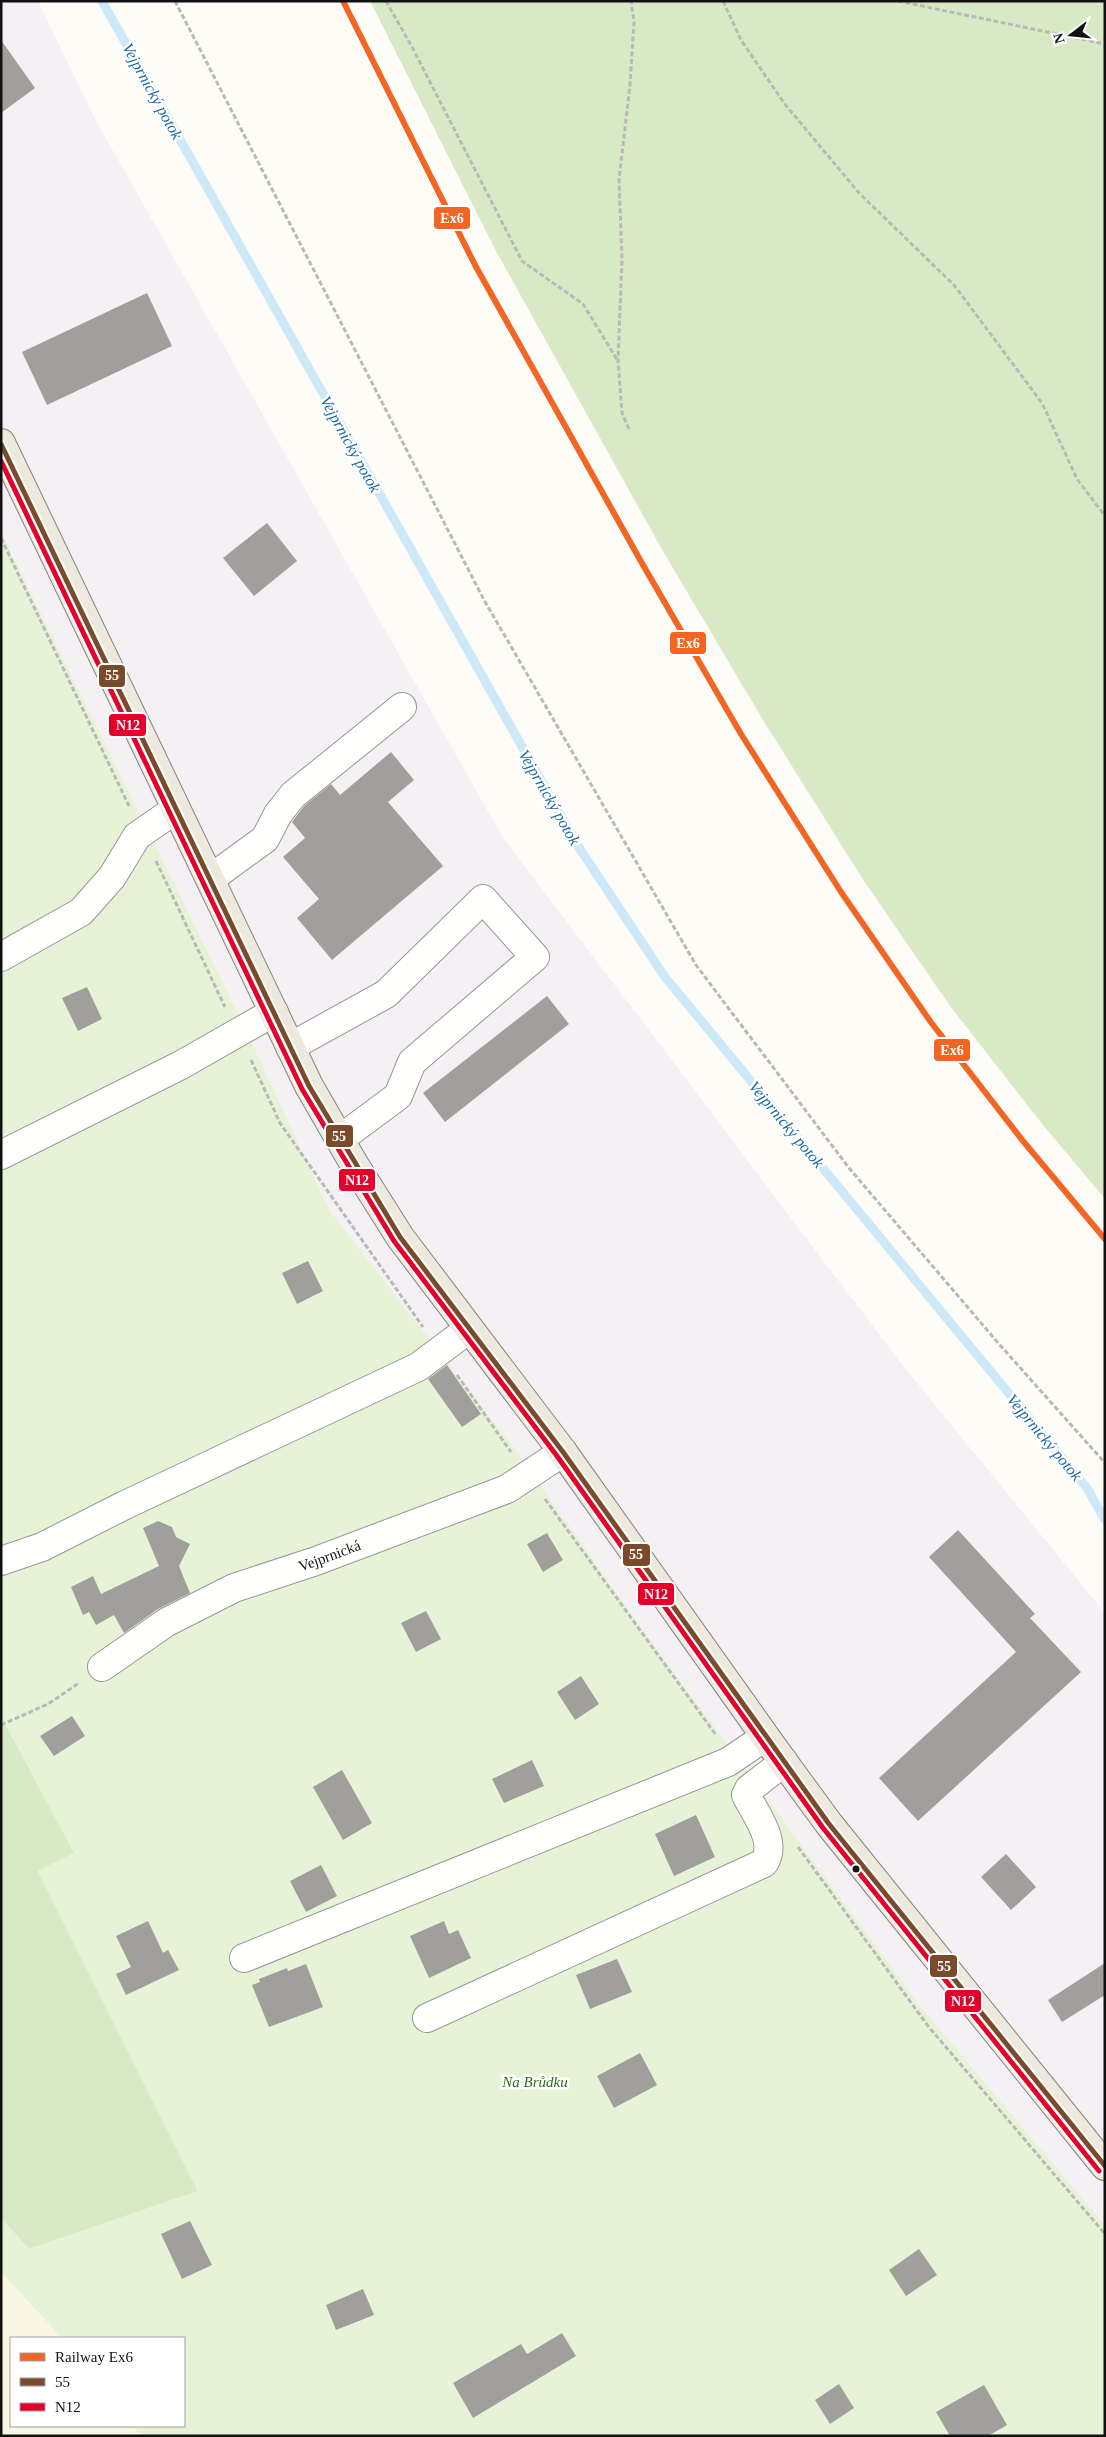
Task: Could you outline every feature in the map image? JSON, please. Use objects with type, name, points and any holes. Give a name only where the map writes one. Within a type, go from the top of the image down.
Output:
[{"type":"main road","points":[[1,444],[290,1047],[340,1139],[400,1237],[563,1452],[765,1738],[835,1832],[1105,2166]]},
{"type":"street","points":[[210,879],[265,839],[278,814],[293,795],[402,708]]},
{"type":"street","points":[[1,957],[81,912],[112,877],[137,836],[176,809]]},
{"type":"street","points":[[290,1047],[386,994],[483,899],[535,958],[412,1062],[398,1096],[340,1139]]},
{"type":"street","points":[[1,1155],[181,1065],[274,1012]]},
{"type":"street","points":[[1,1560],[42,1547],[125,1505],[418,1367],[469,1329]]},
{"type":"street","name":"Vejprnická","points":[[102,1667],[167,1622],[234,1588],[316,1561],[507,1489],[563,1452]]},
{"type":"street","points":[[244,1958],[728,1762],[765,1738]]},
{"type":"street","points":[[426,2018],[764,1862],[769,1856],[770,1845],[746,1795],[749,1789],[784,1762]]},
{"type":"path","points":[[175,1],[484,600],[696,966],[848,1168],[999,1344],[1105,1463]]},
{"type":"path","points":[[386,1],[412,47],[522,261],[583,304],[618,361]]},
{"type":"path","points":[[629,429],[622,413],[618,361],[622,259],[618,180],[630,85],[634,22],[631,1]]},
{"type":"path","points":[[723,1],[741,40],[784,103],[859,193],[954,285],[1042,403],[1076,479],[1105,516]]},
{"type":"path","points":[[898,1],[1105,44]]},
{"type":"path","points":[[1,1725],[48,1704],[102,1667]]},
{"type":"shaded area","points":[[1,1],[38,1],[96,121],[502,836],[903,1366],[1105,1613],[1105,2225],[922,2008],[639,1625],[516,1450],[330,1211],[239,1015],[1,532]]},
{"type":"shaded area","points":[[1,2272],[61,2337],[10,2337],[10,2427],[134,2427],[141,2436],[1,2436]]},
{"type":"green space","points":[[370,1],[1105,1],[1105,1199],[1043,1125],[950,1006],[862,878],[763,720],[664,553],[497,253]]},
{"type":"green space","name":"Na Brůdku","points":[[1,532],[239,1015],[330,1211],[516,1450],[639,1625],[922,2008],[1105,2225],[1105,2436],[141,2436],[134,2427],[185,2427],[185,2337],[61,2337],[1,2272],[1,2218],[29,2249],[198,2191],[38,1871],[74,1853],[4,1724],[1,1725]]},
{"type":"green space","points":[[5,1724],[74,1853],[38,1871],[198,2191],[29,2249],[1,2218],[1,1725]]},
{"type":"building","points":[[1,40],[35,88],[1,113]]},
{"type":"building","points":[[147,293],[172,346],[47,405],[22,352]]},
{"type":"building","points":[[267,523],[297,561],[254,596],[223,558]]},
{"type":"building","points":[[391,752],[414,780],[388,802],[443,866],[332,960],[297,918],[319,899],[283,857],[305,838],[292,822],[304,806],[331,784],[340,795]]},
{"type":"building","points":[[87,987],[102,1019],[78,1031],[62,998]]},
{"type":"building","points":[[547,996],[569,1024],[445,1122],[423,1093]]},
{"type":"building","points":[[308,1261],[323,1291],[297,1304],[282,1273]]},
{"type":"building","points":[[447,1365],[481,1414],[462,1427],[428,1379]]},
{"type":"building","points":[[158,1521],[172,1527],[176,1537],[190,1544],[179,1566],[190,1593],[158,1609],[124,1633],[114,1615],[96,1625],[89,1612],[83,1615],[71,1587],[93,1576],[101,1594],[159,1566],[143,1528]]},
{"type":"building","points":[[958,1530],[1035,1614],[1030,1618],[1081,1672],[918,1821],[879,1778],[1016,1652],[929,1557]]},
{"type":"building","points":[[547,1533],[563,1560],[543,1572],[527,1544]]},
{"type":"building","points":[[426,1611],[441,1639],[416,1652],[401,1623]]},
{"type":"building","points":[[581,1676],[599,1704],[575,1720],[557,1692]]},
{"type":"building","points":[[72,1716],[85,1736],[54,1756],[40,1736]]},
{"type":"building","points":[[532,1760],[544,1786],[504,1803],[492,1779]]},
{"type":"building","points":[[342,1770],[372,1823],[343,1840],[313,1787]]},
{"type":"building","points":[[696,1815],[715,1857],[674,1876],[655,1834]]},
{"type":"building","points":[[1006,1854],[1036,1887],[1011,1910],[981,1877]]},
{"type":"building","points":[[321,1865],[337,1896],[306,1912],[290,1881]]},
{"type":"building","points":[[148,1921],[163,1953],[168,1950],[179,1970],[126,1995],[116,1974],[131,1967],[116,1936]]},
{"type":"building","points":[[444,1921],[449,1934],[458,1930],[471,1958],[429,1978],[410,1936]]},
{"type":"building","points":[[617,1959],[632,1992],[590,2009],[576,1975]]},
{"type":"building","points":[[1105,1963],[1105,1995],[1062,2022],[1048,2000]]},
{"type":"building","points":[[306,1964],[323,2007],[269,2027],[252,1985],[260,1982],[259,1979],[287,1968],[288,1971]]},
{"type":"building","points":[[640,2053],[657,2085],[614,2108],[597,2076]]},
{"type":"building","points":[[190,2221],[212,2265],[182,2279],[161,2234]]},
{"type":"building","points":[[919,2249],[937,2275],[906,2296],[889,2270]]},
{"type":"building","points":[[363,2289],[374,2315],[336,2330],[326,2305]]},
{"type":"building","points":[[562,2333],[576,2356],[473,2418],[453,2383],[521,2344],[527,2354]]},
{"type":"building","points":[[839,2384],[854,2408],[830,2424],[815,2400]]},
{"type":"building","points":[[984,2385],[1007,2425],[988,2436],[950,2436],[936,2412]]},
{"type":"waterway","name":"Vejprnický potok","points":[[102,1],[578,846],[665,977],[1087,1488],[1105,1520]]},
{"type":"rail line","name":"Ex6","points":[[343,1],[475,265],[643,565],[741,734],[841,892],[930,1021],[1023,1141],[1105,1239]]},
{"type":"transit line","name":"55","points":[[1,444],[309,1086],[400,1237],[563,1452],[829,1824],[1105,2166]]},
{"type":"transit line","name":"N12","points":[[1,461],[302,1089],[394,1241],[557,1456],[823,1828],[1099,2171]]}]
